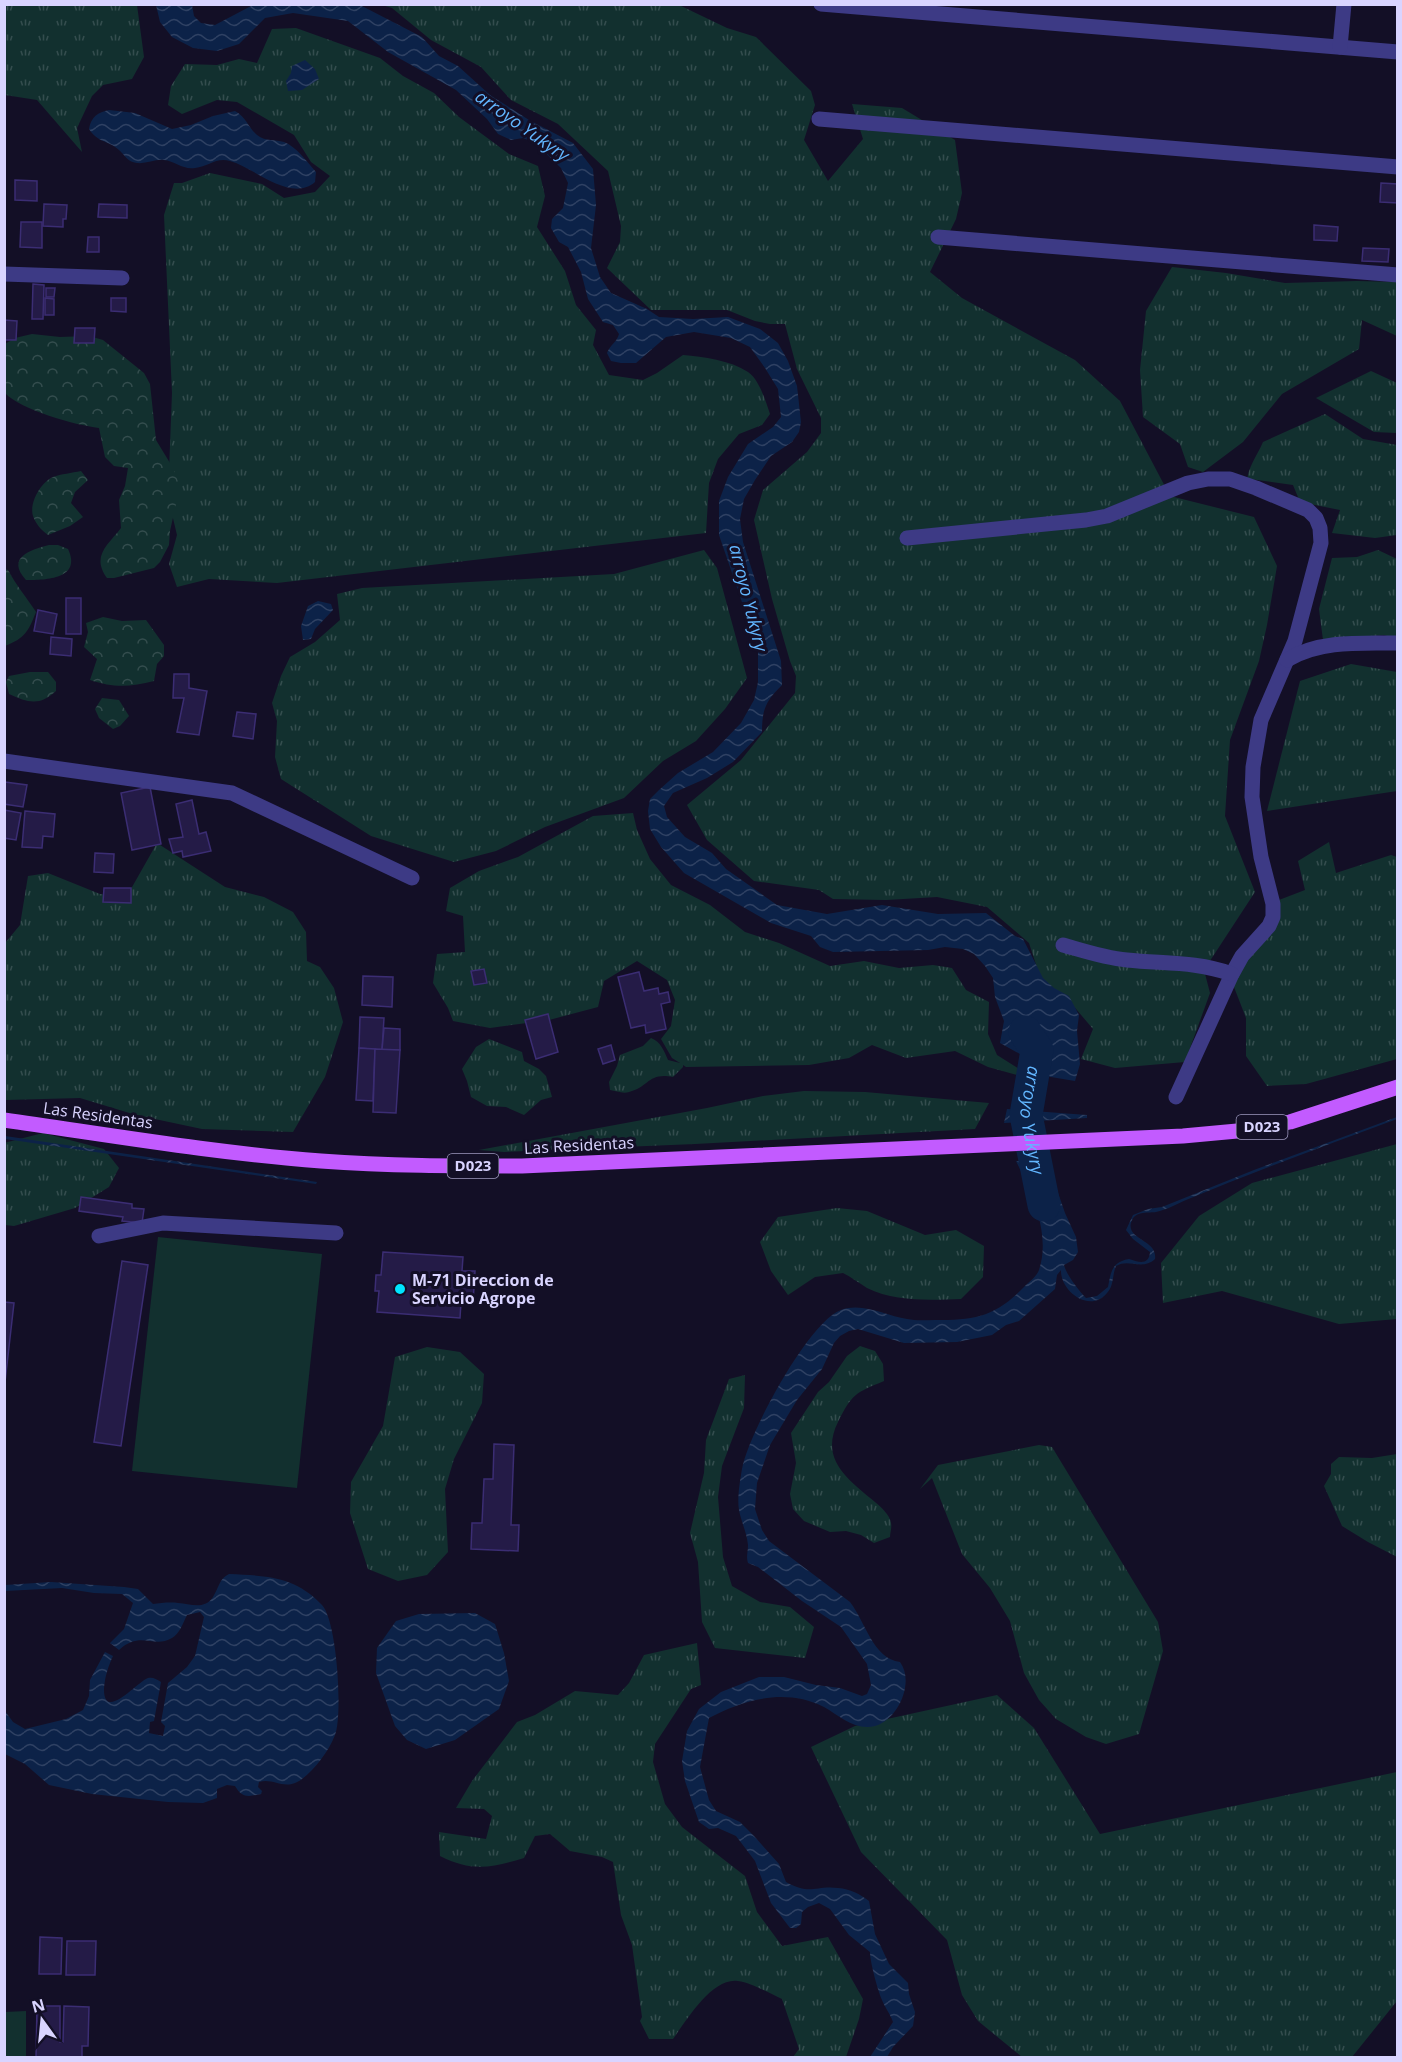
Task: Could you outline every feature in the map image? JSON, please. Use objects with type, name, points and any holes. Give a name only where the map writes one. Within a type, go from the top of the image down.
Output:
[{"type":"main road","name":"Las Residentas","points":[[4,1120],[252,1154],[320,1161],[430,1167],[522,1166],[1121,1137],[1183,1136],[1248,1130],[1290,1122],[1398,1087]]},
{"type":"street","points":[[821,4],[1398,52]]},
{"type":"street","points":[[1340,47],[1344,4]]},
{"type":"street","points":[[819,119],[1398,167]]},
{"type":"street","points":[[938,237],[1398,275]]},
{"type":"street","points":[[4,274],[122,278]]},
{"type":"street","points":[[907,538],[1107,516],[1188,483],[1208,479],[1230,479],[1256,488],[1308,510],[1316,518],[1320,528],[1321,543],[1316,563],[1295,641],[1261,720],[1253,767],[1252,797],[1261,857],[1273,904],[1273,917],[1269,926],[1242,956],[1232,974],[1176,1097]]},
{"type":"street","points":[[1287,660],[1310,649],[1354,643],[1398,643]]},
{"type":"street","points":[[4,761],[232,793],[412,878]]},
{"type":"street","points":[[1063,945],[1126,960],[1179,963],[1213,968],[1232,974]]},
{"type":"street","points":[[99,1236],[163,1223],[336,1233]]},
{"type":"green space","points":[[4,5],[137,5],[144,57],[132,79],[103,85],[92,96],[77,128],[82,152],[37,100],[5,95]]},
{"type":"green space","points":[[382,5],[679,5],[727,28],[756,37],[811,91],[815,105],[804,140],[828,181],[863,139],[852,104],[902,108],[955,140],[962,193],[956,219],[930,272],[962,298],[1075,360],[1120,401],[1170,496],[1254,517],[1277,566],[1259,661],[1230,740],[1225,816],[1255,892],[1204,970],[1210,993],[1185,1062],[1115,1068],[1081,1059],[1093,1029],[1065,996],[1044,989],[1029,943],[987,907],[937,897],[886,900],[833,899],[819,890],[754,881],[707,840],[687,805],[741,760],[795,693],[796,676],[772,599],[754,520],[763,490],[807,452],[821,433],[821,418],[797,369],[785,324],[755,321],[727,310],[651,310],[607,268],[620,242],[621,226],[608,171],[558,124],[511,100],[481,67],[431,40],[392,8]]},
{"type":"green space","points":[[296,28],[380,58],[403,76],[434,93],[459,117],[509,154],[538,166],[545,196],[537,227],[565,271],[576,305],[596,330],[593,345],[609,375],[643,380],[683,355],[725,362],[752,375],[762,391],[770,414],[762,425],[739,434],[718,459],[709,483],[706,533],[277,583],[209,579],[177,587],[169,564],[177,535],[168,497],[172,393],[164,215],[174,183],[182,183],[210,173],[262,184],[284,198],[315,192],[330,176],[311,162],[294,135],[237,102],[217,100],[182,114],[168,105],[171,86],[185,64],[217,65],[239,59],[257,63],[272,29]]},
{"type":"green space","points":[[1172,267],[1285,283],[1397,282],[1397,336],[1362,320],[1359,349],[1282,394],[1243,442],[1203,472],[1188,467],[1180,444],[1143,417],[1140,370],[1146,311]]},
{"type":"green space","points":[[32,334],[60,337],[89,336],[103,340],[144,373],[150,384],[156,440],[173,468],[180,486],[169,545],[154,568],[114,578],[107,578],[102,570],[103,551],[121,528],[119,500],[125,486],[128,468],[114,466],[105,457],[99,428],[76,424],[35,411],[5,393],[5,344],[15,338]]},
{"type":"green space","points":[[1371,371],[1397,383],[1397,433],[1374,432],[1316,398]]},
{"type":"green space","points":[[1325,414],[1363,439],[1397,445],[1397,535],[1375,538],[1332,533],[1340,510],[1300,502],[1293,485],[1250,479],[1247,483],[1250,467],[1263,442]]},
{"type":"green space","points":[[81,471],[88,480],[75,492],[71,503],[83,517],[70,526],[48,535],[39,527],[33,516],[34,499],[44,483],[53,477]]},
{"type":"green space","points":[[58,545],[68,549],[71,559],[70,566],[60,576],[26,580],[18,566],[22,556],[34,549]]},
{"type":"green space","points":[[704,550],[717,568],[747,678],[725,709],[696,741],[663,761],[624,798],[545,827],[496,851],[454,862],[371,836],[281,779],[275,757],[277,721],[272,703],[290,657],[315,642],[340,620],[337,594],[362,588],[614,574]]},
{"type":"green space","points":[[1378,550],[1397,559],[1397,639],[1384,635],[1319,641],[1323,640],[1319,609],[1332,558],[1357,557]]},
{"type":"green space","points":[[5,569],[8,570],[36,612],[25,634],[5,646]]},
{"type":"green space","points":[[103,617],[122,621],[146,620],[164,645],[164,656],[157,664],[154,681],[122,686],[90,680],[97,659],[84,647],[88,632],[86,623]]},
{"type":"green space","points":[[1351,664],[1397,672],[1397,791],[1267,811],[1300,681]]},
{"type":"green space","points":[[30,672],[48,672],[56,682],[56,691],[45,699],[34,702],[9,694],[6,682],[9,676]]},
{"type":"green space","points":[[102,698],[119,700],[129,716],[120,726],[113,729],[99,718],[95,709]]},
{"type":"green space","points":[[633,813],[637,830],[650,859],[671,885],[710,905],[745,932],[779,943],[830,966],[864,961],[899,968],[933,965],[952,968],[966,990],[989,1002],[988,1034],[997,1055],[1021,1070],[1017,1075],[988,1067],[955,1051],[906,1058],[872,1045],[849,1058],[809,1065],[686,1067],[683,1065],[673,1077],[653,1078],[636,1090],[622,1093],[610,1090],[609,1082],[620,1055],[643,1046],[651,1038],[660,1044],[668,1060],[680,1063],[672,1058],[661,1039],[671,1026],[675,1000],[667,980],[637,961],[604,981],[598,1007],[549,1020],[490,1028],[453,1021],[433,983],[437,954],[465,952],[463,916],[446,911],[450,888],[479,871],[518,857],[593,816]]},
{"type":"green space","points":[[1329,842],[1336,873],[1391,855],[1397,857],[1397,1059],[1306,1084],[1267,1086],[1246,1056],[1246,1018],[1234,987],[1235,956],[1272,927],[1279,900],[1305,890],[1298,861]]},
{"type":"green space","points":[[157,843],[225,887],[264,897],[293,912],[306,932],[307,961],[320,967],[334,988],[343,1022],[325,1077],[293,1132],[202,1129],[136,1115],[80,1098],[5,1100],[5,943],[20,925],[28,876],[48,873],[100,894],[127,896]]},
{"type":"green space","points":[[489,1039],[522,1052],[524,1061],[539,1069],[546,1076],[552,1097],[541,1100],[524,1115],[506,1107],[487,1106],[471,1097],[462,1069],[476,1047]]},
{"type":"green space","points":[[804,1091],[865,1092],[989,1103],[975,1129],[695,1144],[504,1152],[479,1150],[763,1096]]},
{"type":"green space","points":[[43,1133],[104,1149],[119,1168],[109,1187],[75,1208],[14,1226],[5,1225],[4,1143]]},
{"type":"green space","points":[[1397,1144],[1397,1319],[1339,1324],[1222,1291],[1163,1303],[1161,1263],[1199,1216],[1252,1183]]},
{"type":"green space","points":[[837,1208],[867,1211],[925,1235],[956,1230],[984,1246],[983,1277],[961,1299],[913,1299],[889,1296],[867,1288],[843,1273],[815,1277],[788,1295],[771,1271],[760,1242],[778,1217]]},
{"type":"green space","points":[[158,1237],[322,1254],[297,1488],[132,1471]]},
{"type":"green space","points":[[860,1346],[875,1351],[883,1364],[884,1381],[860,1392],[847,1405],[833,1435],[832,1447],[840,1468],[847,1477],[887,1514],[890,1520],[890,1537],[874,1543],[861,1535],[846,1531],[830,1532],[804,1521],[793,1509],[790,1494],[796,1463],[791,1433],[818,1392],[829,1382],[847,1356]]},
{"type":"green space","points":[[427,1347],[460,1352],[484,1374],[482,1403],[454,1459],[445,1489],[448,1552],[427,1575],[398,1581],[368,1569],[350,1513],[351,1482],[383,1426],[395,1357]]},
{"type":"green space","points":[[745,1375],[744,1408],[722,1466],[718,1497],[723,1557],[732,1586],[760,1602],[790,1607],[814,1627],[805,1658],[715,1648],[702,1622],[698,1562],[690,1533],[704,1473],[706,1440],[729,1379]]},
{"type":"green space","points":[[1039,1445],[1052,1447],[1158,1622],[1163,1651],[1139,1734],[1106,1744],[1086,1737],[1056,1719],[1039,1700],[1024,1673],[1010,1621],[990,1588],[962,1554],[932,1478],[920,1489],[938,1465]]},
{"type":"green space","points":[[1398,1454],[1397,1557],[1342,1526],[1324,1486],[1331,1474],[1331,1464],[1339,1457],[1372,1458]]},
{"type":"green space","points":[[697,1643],[701,1685],[691,1689],[655,1744],[653,1762],[665,1804],[682,1827],[745,1876],[757,1912],[782,1946],[828,1937],[863,1999],[846,2057],[793,2057],[799,2049],[782,1999],[755,1986],[738,1981],[728,1982],[709,1993],[673,2039],[649,2039],[640,2021],[642,2017],[632,1945],[621,1915],[613,1862],[602,1857],[570,1851],[550,1834],[535,1836],[524,1858],[491,1866],[472,1866],[440,1856],[439,1832],[486,1839],[492,1816],[484,1809],[456,1808],[472,1781],[517,1722],[535,1715],[575,1691],[618,1695],[629,1683],[644,1655]]},
{"type":"green space","points":[[997,1695],[1034,1728],[1100,1834],[1397,1772],[1397,2001],[1352,2057],[1022,2057],[978,2021],[962,1995],[947,1940],[861,1852],[811,1747],[855,1726]]},
{"type":"green space","points":[[26,2011],[26,2057],[5,2057],[5,2012]]},
{"type":"water","points":[[156,5],[192,5],[194,16],[201,23],[215,25],[253,5],[360,5],[422,37],[439,56],[458,66],[490,95],[529,120],[573,143],[593,169],[596,205],[591,248],[600,277],[611,293],[659,317],[693,319],[728,317],[760,329],[778,343],[788,361],[797,386],[801,422],[799,432],[792,442],[771,456],[744,499],[740,519],[743,542],[781,661],[782,685],[766,706],[762,732],[733,762],[707,778],[673,793],[664,806],[667,817],[685,837],[712,853],[726,869],[777,905],[827,914],[882,905],[938,914],[986,913],[1015,936],[1023,939],[1043,978],[1054,988],[1069,996],[1079,1015],[1077,1031],[1080,1064],[1075,1081],[1027,1073],[1029,1059],[1000,1043],[1004,1021],[995,997],[993,978],[974,954],[963,949],[945,947],[928,950],[833,952],[820,947],[811,936],[771,923],[684,873],[661,847],[650,829],[648,811],[650,799],[678,773],[713,752],[741,723],[754,700],[758,682],[758,649],[719,535],[719,501],[728,477],[748,444],[773,427],[781,417],[778,389],[750,347],[731,338],[694,332],[666,337],[636,363],[611,361],[607,353],[619,334],[613,325],[603,322],[588,299],[581,272],[568,247],[559,242],[551,228],[552,219],[563,208],[568,183],[561,168],[535,143],[523,138],[511,140],[498,134],[487,119],[456,90],[388,52],[348,21],[293,13],[265,18],[239,44],[217,51],[193,48],[172,37],[160,22]]},
{"type":"water","points":[[305,60],[315,69],[319,79],[302,90],[288,91],[286,81],[292,66]]},
{"type":"water","points":[[109,110],[135,113],[172,129],[235,111],[260,137],[284,142],[297,151],[316,172],[315,182],[295,189],[273,182],[225,160],[191,168],[164,160],[140,163],[128,160],[115,147],[96,137],[89,129],[91,121],[96,116]]},
{"type":"water","points":[[318,601],[331,604],[333,610],[315,629],[311,639],[303,640],[301,626],[308,606]]},
{"type":"water","points":[[1007,1109],[1087,1115],[1087,1118],[1004,1123]]},
{"type":"water","points":[[1397,1117],[1397,1119],[1265,1168],[1164,1210],[1136,1215],[1132,1220],[1132,1232],[1151,1247],[1155,1252],[1155,1259],[1145,1264],[1126,1263],[1116,1266],[1111,1287],[1100,1299],[1092,1301],[1077,1297],[1065,1285],[1061,1270],[1057,1275],[1055,1289],[1019,1321],[1006,1325],[992,1335],[957,1342],[904,1343],[858,1329],[849,1331],[834,1343],[822,1369],[797,1400],[770,1445],[757,1483],[755,1509],[762,1530],[769,1541],[850,1602],[876,1647],[891,1659],[900,1662],[906,1680],[905,1689],[902,1699],[891,1716],[875,1726],[868,1727],[854,1725],[824,1707],[795,1698],[766,1698],[723,1711],[709,1718],[700,1767],[709,1800],[716,1811],[740,1822],[754,1836],[779,1864],[786,1882],[807,1889],[830,1887],[847,1889],[869,1901],[875,1934],[889,1964],[908,1983],[915,2012],[913,2026],[893,2047],[887,2057],[870,2057],[893,2022],[878,1990],[870,1952],[849,1935],[830,1909],[819,1903],[802,1912],[801,1924],[796,1928],[790,1928],[771,1903],[755,1861],[736,1836],[718,1828],[709,1829],[699,1822],[685,1781],[682,1761],[687,1731],[699,1709],[721,1692],[759,1677],[784,1677],[840,1688],[862,1696],[867,1694],[871,1685],[867,1664],[841,1627],[758,1567],[748,1563],[748,1545],[738,1505],[742,1469],[755,1432],[781,1381],[812,1335],[841,1310],[866,1309],[914,1320],[962,1319],[994,1311],[1033,1279],[1038,1272],[1042,1256],[1041,1228],[1028,1186],[1016,1161],[1047,1161],[1076,1237],[1078,1252],[1073,1260],[1064,1265],[1073,1282],[1086,1298],[1097,1296],[1108,1287],[1115,1265],[1123,1260],[1142,1262],[1148,1259],[1150,1252],[1133,1239],[1126,1230],[1133,1215],[1162,1207]]},
{"type":"water","points":[[5,1136],[317,1182],[316,1184],[5,1139]]},
{"type":"water","points":[[229,1574],[267,1577],[290,1583],[311,1595],[322,1605],[327,1614],[337,1668],[337,1724],[335,1735],[325,1753],[302,1779],[290,1784],[259,1782],[258,1787],[262,1791],[261,1794],[252,1796],[243,1795],[235,1786],[227,1785],[217,1789],[217,1798],[203,1803],[168,1802],[92,1794],[49,1785],[25,1764],[5,1754],[5,1711],[13,1722],[25,1729],[66,1719],[83,1710],[89,1696],[90,1680],[105,1652],[113,1656],[104,1688],[105,1698],[109,1702],[121,1698],[148,1678],[161,1682],[154,1721],[150,1722],[149,1733],[163,1736],[165,1726],[161,1722],[168,1683],[187,1667],[195,1656],[204,1617],[200,1612],[187,1615],[177,1633],[165,1641],[134,1641],[119,1650],[110,1643],[124,1629],[133,1603],[122,1594],[62,1588],[5,1591],[5,1585],[51,1582],[124,1587],[138,1589],[153,1604],[202,1605],[210,1601],[221,1581]]},
{"type":"water","points":[[475,1613],[495,1624],[504,1653],[509,1681],[499,1709],[455,1740],[426,1749],[407,1740],[395,1726],[376,1673],[377,1648],[396,1621],[419,1614]]},
{"type":"building","points":[[15,180],[37,181],[37,201],[15,200]]},
{"type":"building","points":[[1381,183],[1398,184],[1398,203],[1380,202]]},
{"type":"building","points":[[44,204],[67,205],[63,227],[43,226]]},
{"type":"building","points":[[99,204],[127,205],[127,218],[98,217]]},
{"type":"building","points":[[21,222],[42,222],[42,248],[20,247]]},
{"type":"building","points":[[1314,225],[1338,227],[1337,241],[1314,240]]},
{"type":"building","points":[[88,237],[99,237],[99,252],[87,252]]},
{"type":"building","points":[[1363,248],[1389,249],[1388,262],[1362,261]]},
{"type":"building","points":[[33,284],[44,285],[43,319],[32,319]]},
{"type":"building","points":[[46,288],[55,288],[54,297],[46,297]]},
{"type":"building","points":[[45,298],[54,299],[54,315],[45,315]]},
{"type":"building","points":[[111,298],[126,298],[126,312],[111,311]]},
{"type":"building","points":[[4,320],[17,321],[16,340],[4,340]]},
{"type":"building","points":[[75,328],[95,328],[94,343],[74,343]]},
{"type":"building","points":[[66,598],[81,598],[81,634],[66,634]]},
{"type":"building","points":[[38,610],[57,614],[53,634],[34,631]]},
{"type":"building","points":[[51,637],[72,639],[71,656],[50,654]]},
{"type":"building","points":[[174,674],[189,674],[189,688],[207,691],[199,735],[177,732],[184,698],[173,698]]},
{"type":"building","points":[[237,712],[256,714],[253,739],[233,736]]},
{"type":"building","points":[[5,782],[27,785],[23,807],[4,804]]},
{"type":"building","points":[[150,787],[161,844],[132,850],[121,793]]},
{"type":"building","points":[[192,800],[199,834],[206,832],[211,851],[183,857],[182,851],[173,853],[169,839],[183,837],[176,804]]},
{"type":"building","points":[[4,810],[21,813],[16,840],[4,838]]},
{"type":"building","points":[[25,811],[55,814],[53,837],[43,836],[42,848],[22,847]]},
{"type":"building","points":[[95,853],[114,854],[113,873],[94,872]]},
{"type":"building","points":[[104,888],[131,888],[131,903],[103,902]]},
{"type":"building","points":[[484,969],[487,983],[474,985],[471,971]]},
{"type":"building","points":[[639,972],[644,991],[658,988],[659,994],[668,992],[670,1002],[661,1004],[666,1029],[646,1033],[645,1025],[631,1028],[618,977]]},
{"type":"building","points":[[363,976],[393,977],[392,1007],[362,1005]]},
{"type":"building","points":[[548,1014],[558,1052],[536,1059],[525,1020]]},
{"type":"building","points":[[360,1017],[384,1018],[382,1050],[359,1048]]},
{"type":"building","points":[[384,1028],[400,1029],[400,1050],[382,1050]]},
{"type":"building","points":[[611,1045],[615,1060],[603,1064],[598,1049]]},
{"type":"building","points":[[359,1048],[375,1049],[373,1101],[356,1100]]},
{"type":"building","points":[[375,1049],[400,1050],[396,1113],[373,1112]]},
{"type":"building","points":[[81,1197],[132,1204],[132,1208],[144,1209],[142,1223],[122,1221],[123,1217],[79,1211]]},
{"type":"building","points":[[383,1252],[463,1257],[462,1271],[475,1271],[473,1303],[461,1302],[460,1318],[377,1312],[379,1291],[375,1291],[376,1275],[381,1275]]},
{"type":"building","points":[[122,1261],[148,1265],[121,1446],[94,1442]]},
{"type":"building","points":[[4,1302],[14,1303],[5,1382],[4,1382]]},
{"type":"building","points":[[494,1444],[514,1445],[511,1525],[519,1525],[518,1551],[471,1549],[472,1523],[482,1523],[484,1479],[493,1479]]},
{"type":"building","points":[[40,1937],[62,1938],[61,1974],[39,1974]]},
{"type":"building","points":[[67,1941],[96,1941],[95,1975],[66,1975]]},
{"type":"building","points":[[37,2006],[60,2006],[60,2042],[63,2042],[64,2006],[89,2007],[88,2046],[82,2046],[82,2058],[36,2058]]},
{"type":"waterway","name":"arroyo Yukyry","points":[[1025,1032],[1037,1050],[1026,1115],[1044,1205]]},
{"type":"place","name":"M-71 Direccion de Servicio Agrope","points":[[400,1289]]}]
